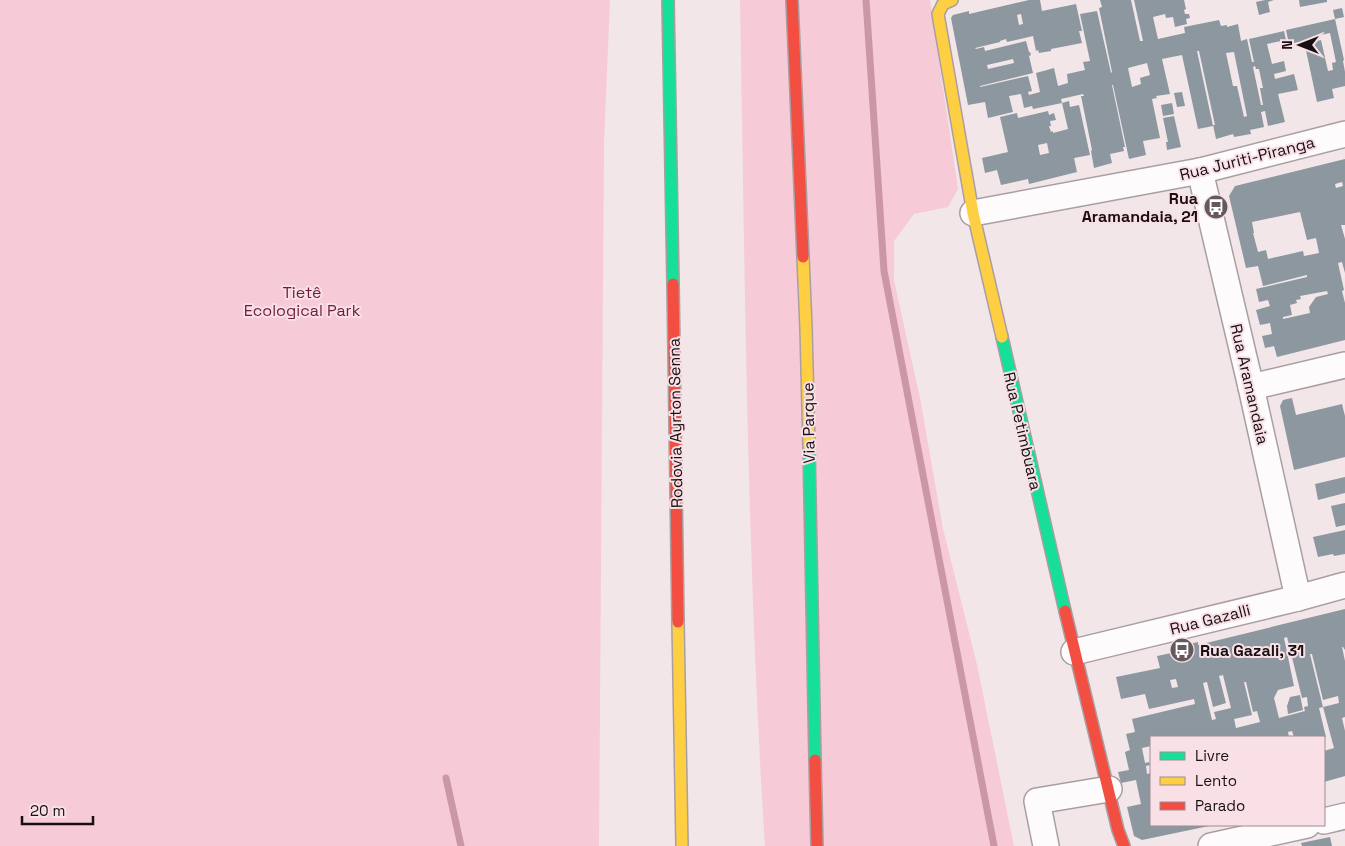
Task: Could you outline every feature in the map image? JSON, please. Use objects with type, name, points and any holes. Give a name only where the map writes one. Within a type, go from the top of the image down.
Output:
[{"type":"main road","name":"Rodovia Ayrton Senna","points":[[668,0],[682,846]]},
{"type":"main road","name":"Via Parque","points":[[792,0],[806,328],[817,846]]},
{"type":"main road","name":"Rua Petimbuara","points":[[952,0],[944,3],[938,14],[972,213],[1074,652],[1118,830],[1124,846]]},
{"type":"street","name":"Rua Juriti-Piranga","points":[[972,213],[1200,170],[1345,134]]},
{"type":"street","name":"Rua Aramandaia","points":[[1200,170],[1298,598]]},
{"type":"street","points":[[1251,388],[1345,365]]},
{"type":"street","name":"Rua Gazalli","points":[[1074,652],[1345,585]]},
{"type":"street","points":[[1046,846],[1037,801],[1109,790]]},
{"type":"street","points":[[1325,821],[1345,816]]},
{"type":"street","points":[[1211,846],[1302,826]]},
{"type":"green space","name":"Tietê Ecological Park","points":[[0,0],[610,0],[604,142],[599,846],[0,846]]},
{"type":"green space","points":[[740,0],[930,0],[958,189],[948,207],[914,214],[894,241],[894,280],[920,398],[943,529],[977,665],[1014,846],[765,846],[750,529]]},
{"type":"building","points":[[1029,0],[1040,0],[1042,11],[1076,4],[1082,31],[1079,31],[1082,43],[1039,53],[1038,50],[1036,51],[1033,36],[1007,42],[1006,39],[975,48],[984,47],[985,51],[1026,41],[1031,55],[1029,56],[1033,73],[980,87],[1028,76],[1032,91],[1028,92],[1029,95],[1040,92],[1036,73],[1054,68],[1058,86],[1068,83],[1067,74],[1085,70],[1083,62],[1090,61],[1080,14],[1097,11],[1111,73],[1099,8],[1102,7],[1100,0],[1131,0],[1140,41],[1143,41],[1134,0],[1184,0],[1185,14],[1189,14],[1190,18],[1186,19],[1187,24],[1175,27],[1173,17],[1166,18],[1165,14],[1153,17],[1158,39],[1185,33],[1184,27],[1219,20],[1221,26],[1227,25],[1227,27],[1238,24],[1241,41],[1247,39],[1252,62],[1254,62],[1249,39],[1284,31],[1286,40],[1267,44],[1272,64],[1284,61],[1286,71],[1274,74],[1275,79],[1294,74],[1298,90],[1278,94],[1285,122],[1268,126],[1265,111],[1261,112],[1264,127],[1250,130],[1251,134],[1234,137],[1233,134],[1216,139],[1213,125],[1215,125],[1199,51],[1197,51],[1213,126],[1198,129],[1182,55],[1162,59],[1170,94],[1156,96],[1157,98],[1152,99],[1160,138],[1143,141],[1146,155],[1129,159],[1112,85],[1125,147],[1123,147],[1124,151],[1110,154],[1112,163],[1094,168],[1081,96],[1084,96],[1083,94],[1061,99],[1062,103],[1033,109],[1032,106],[1024,108],[1021,94],[1009,96],[1013,112],[988,118],[985,102],[968,105],[951,18],[953,15],[969,11],[969,14]],"holes":[[[1021,14],[1023,24],[1019,25],[1017,15]],[[1234,52],[1247,116],[1244,117],[1237,86],[1233,86],[1226,53]],[[1013,59],[1014,63],[988,69],[987,65]],[[1147,63],[1150,75],[1140,78],[1141,84],[1132,87],[1128,68]],[[1255,66],[1256,69],[1259,69],[1263,88],[1260,88],[1263,105],[1261,105],[1253,67]]]},
{"type":"building","points":[[1274,0],[1268,2],[1270,12],[1259,15],[1256,2]]},
{"type":"building","points":[[1299,0],[1327,0],[1327,2],[1300,7]]},
{"type":"building","points":[[1342,8],[1344,17],[1335,19],[1333,10]]},
{"type":"building","points":[[1335,19],[1344,60],[1345,86],[1332,89],[1334,98],[1317,102],[1304,41],[1289,44],[1286,30]],"holes":[[[1330,33],[1336,62],[1332,63],[1333,70],[1328,71],[1321,40],[1313,42],[1312,37]]]},
{"type":"building","points":[[1182,92],[1185,106],[1177,107],[1174,93]]},
{"type":"building","points":[[1069,101],[1070,107],[1079,105],[1090,155],[1074,158],[1077,172],[1029,184],[1028,179],[1001,185],[997,170],[985,173],[982,158],[1008,152],[1000,117],[1017,113],[1018,118],[1048,111],[1049,115],[1054,113],[1056,120],[1050,121],[1051,126],[1049,126],[1053,133],[1068,129],[1062,103]],"holes":[[[1047,143],[1049,153],[1040,155],[1038,145]]]},
{"type":"building","points":[[1172,103],[1174,114],[1163,116],[1161,105]]},
{"type":"building","points":[[1174,116],[1181,147],[1167,150],[1166,142],[1168,142],[1163,118]]},
{"type":"building","points":[[1345,159],[1345,225],[1341,225],[1345,239],[1345,273],[1342,262],[1338,263],[1344,290],[1342,291],[1345,303],[1345,340],[1277,357],[1274,346],[1265,348],[1262,336],[1272,334],[1270,323],[1260,325],[1256,310],[1270,306],[1268,300],[1259,302],[1256,289],[1307,277],[1307,275],[1263,286],[1258,266],[1246,268],[1229,196],[1235,186]],"holes":[[[1342,182],[1343,186],[1336,188],[1335,184]],[[1300,212],[1307,240],[1316,238],[1319,253],[1304,256],[1303,251],[1268,259],[1266,250],[1258,252],[1252,222]],[[1327,291],[1328,294],[1316,297],[1309,307],[1310,313],[1283,319],[1283,317],[1292,315],[1290,305],[1297,303],[1296,300],[1301,299],[1300,296]]]},
{"type":"building","points":[[1292,398],[1296,415],[1342,404],[1345,416],[1345,457],[1294,470],[1280,406],[1283,400]]},
{"type":"building","points":[[1345,477],[1345,493],[1318,500],[1315,484]]},
{"type":"building","points":[[1345,503],[1345,525],[1336,527],[1331,506]]},
{"type":"building","points":[[1345,530],[1345,554],[1318,557],[1313,537]]},
{"type":"building","points":[[1345,609],[1345,650],[1342,647],[1345,661],[1345,717],[1342,718],[1345,731],[1345,776],[1325,782],[1325,751],[1334,748],[1323,707],[1319,708],[1326,737],[1294,736],[1292,731],[1288,732],[1289,736],[1150,736],[1150,746],[1142,748],[1145,763],[1149,762],[1150,765],[1146,766],[1147,774],[1150,773],[1150,826],[1209,826],[1142,840],[1134,836],[1127,807],[1141,804],[1136,780],[1121,783],[1118,772],[1129,770],[1125,752],[1130,750],[1126,734],[1135,732],[1132,719],[1195,704],[1194,699],[1149,709],[1145,694],[1121,699],[1116,677],[1160,668],[1157,656],[1181,651],[1180,646],[1198,642],[1198,645]],"holes":[[[1287,637],[1302,698],[1307,697],[1308,706],[1304,707],[1305,711],[1279,718],[1274,698],[1278,690],[1294,686],[1284,638]],[[1310,654],[1312,654],[1323,700],[1338,696],[1339,703],[1323,707]],[[1223,675],[1231,708],[1214,712],[1216,719],[1212,720],[1203,683],[1207,682],[1213,707],[1226,703],[1219,676]],[[1176,679],[1178,687],[1172,688],[1170,680]],[[1244,682],[1246,682],[1253,712],[1257,711],[1260,722],[1236,728],[1234,719],[1252,715]]]},
{"type":"building","points":[[1300,695],[1303,710],[1288,714],[1287,706],[1290,697]]},
{"type":"building","points":[[1330,837],[1332,846],[1302,846],[1301,843]]},
{"type":"waterway","points":[[866,0],[884,271],[994,846]]},
{"type":"waterway","points":[[446,778],[461,846]]},
{"type":"traffic: fast","points":[[668,0],[673,284]]},
{"type":"traffic: fast","points":[[1002,337],[1065,611]]},
{"type":"traffic: fast","points":[[809,446],[815,760]]},
{"type":"traffic: slow","points":[[952,0],[943,4],[938,14],[973,213],[1002,337]]},
{"type":"traffic: slow","points":[[803,257],[809,446]]},
{"type":"traffic: slow","points":[[678,622],[682,846]]},
{"type":"traffic: jam","points":[[792,0],[803,257]]},
{"type":"traffic: jam","points":[[673,284],[678,622]]},
{"type":"traffic: jam","points":[[1065,611],[1118,830],[1124,846]]},
{"type":"traffic: jam","points":[[815,760],[817,846]]},
{"type":"place","name":"Rua Aramandaia, 21","points":[[1216,207]]},
{"type":"place","name":"Rua Gazali, 31","points":[[1182,650]]}]
